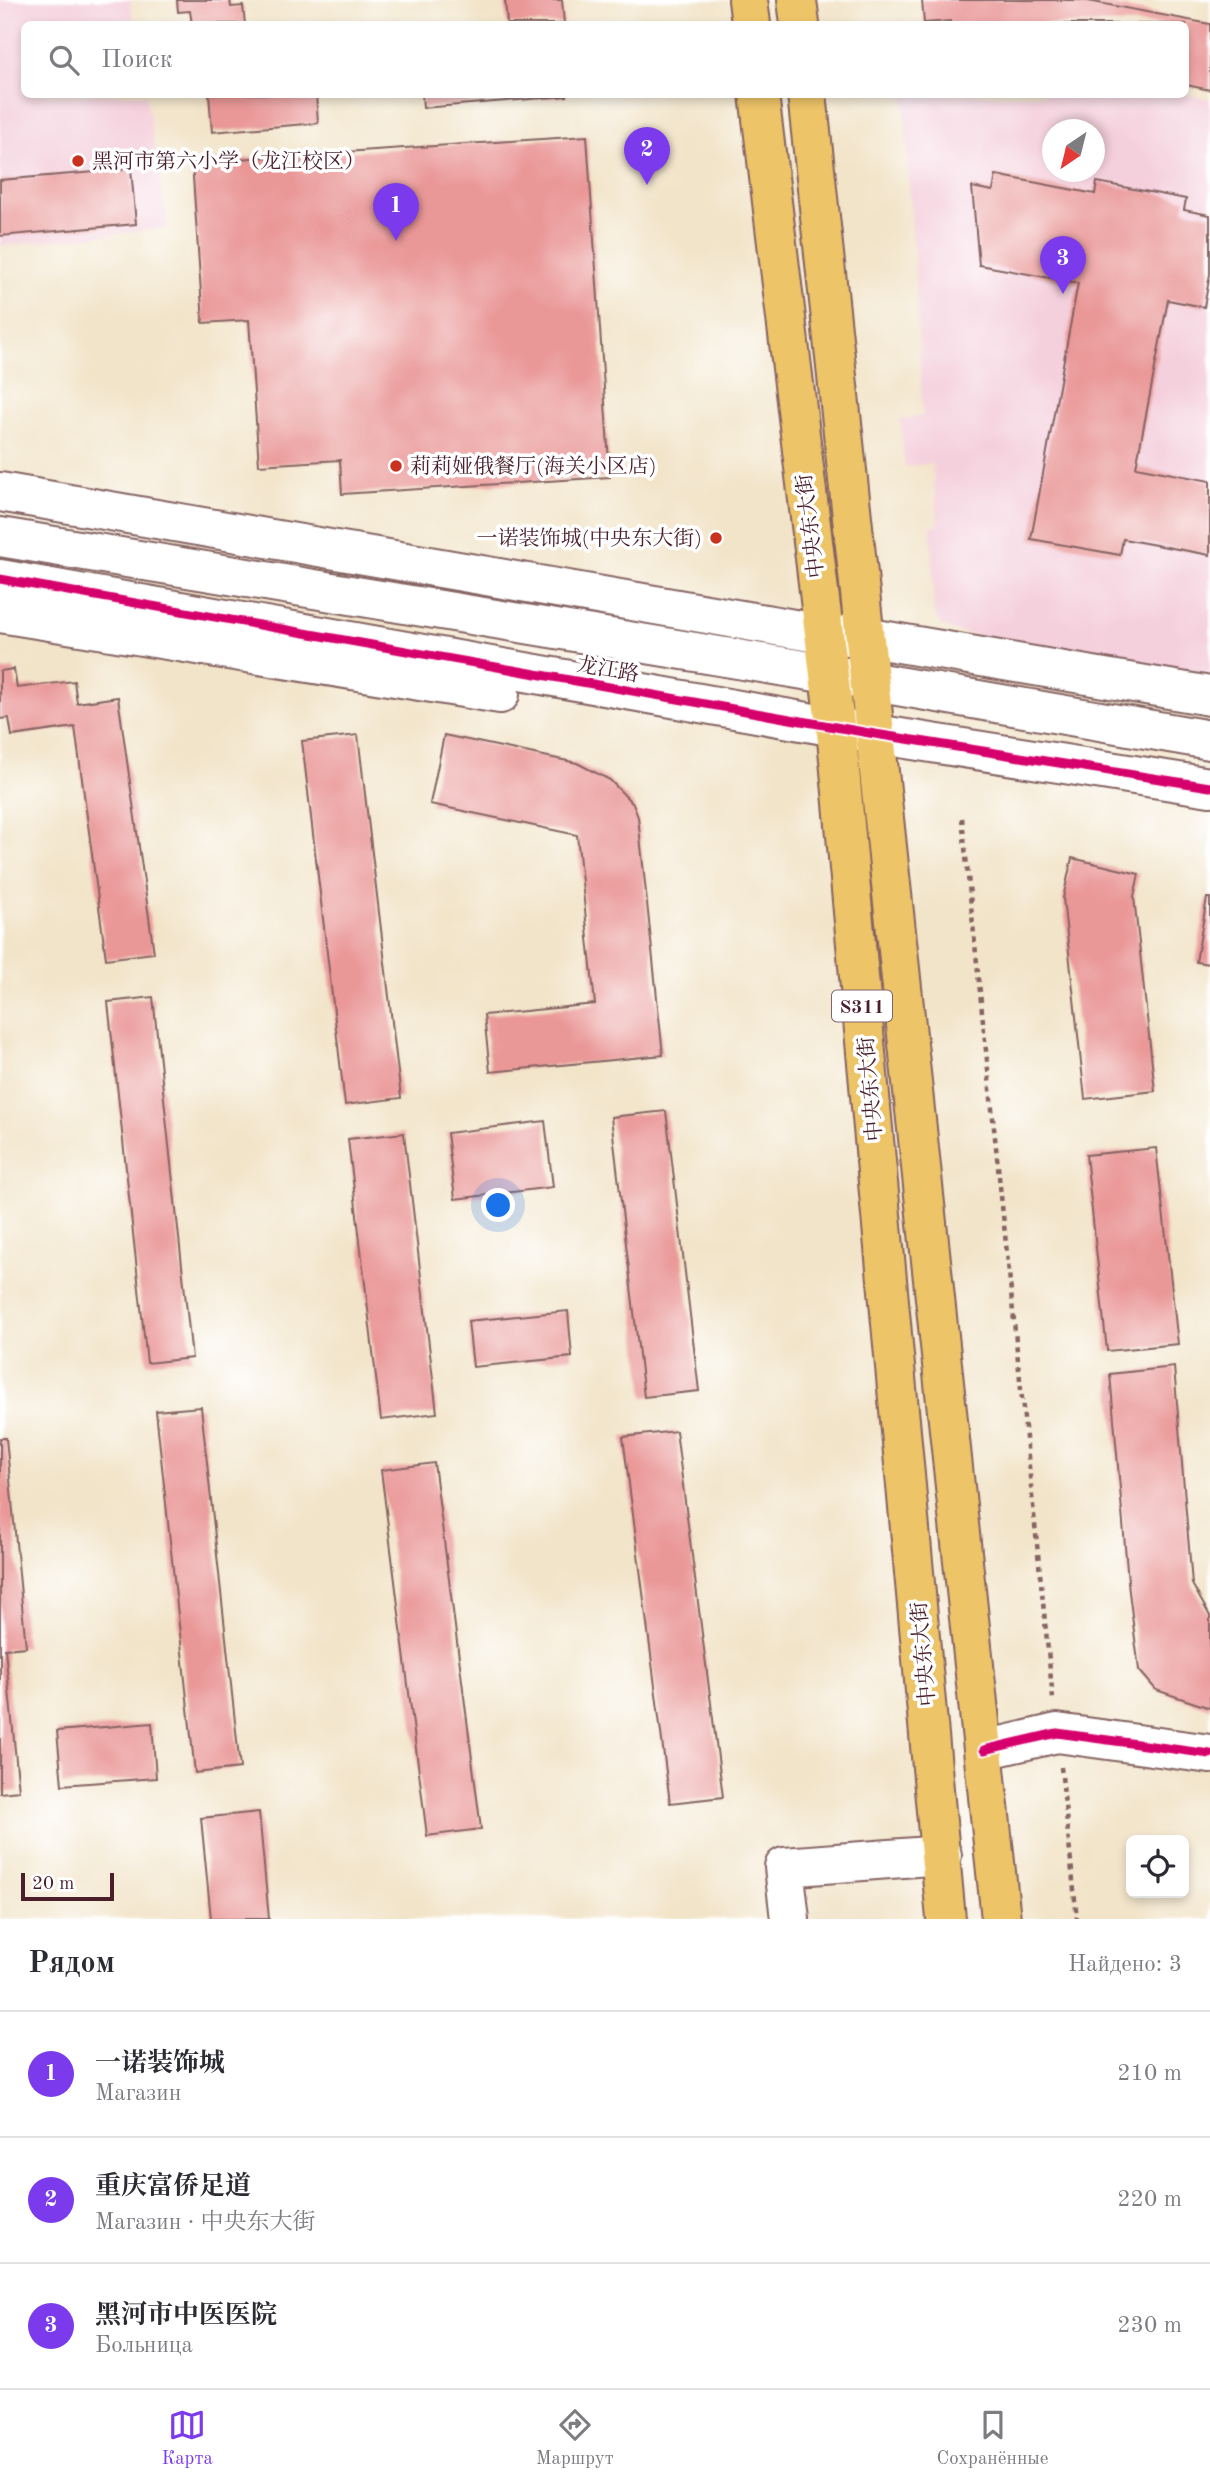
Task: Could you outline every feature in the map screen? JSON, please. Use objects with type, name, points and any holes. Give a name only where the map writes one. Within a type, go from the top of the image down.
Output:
[{"type":"main road","points":[[748,0],[751,21]]},
{"type":"main road","points":[[797,0],[800,21]]},
{"type":"main road","name":"中央东大街","points":[[760,98],[836,738],[946,1919]]},
{"type":"main road","points":[[807,98],[1001,1919]]},
{"type":"street","points":[[0,492],[823,634],[864,637],[1210,696]]},
{"type":"street","name":"龙江路","points":[[0,537],[1210,740]]},
{"type":"street","name":"龙江路","points":[[0,579],[876,745],[1210,787]]},
{"type":"street","points":[[0,613],[836,738]]},
{"type":"street","points":[[876,745],[1210,811]]},
{"type":"street","points":[[984,1750],[1057,1733],[1210,1754]]},
{"type":"street","points":[[790,1919],[784,1867],[942,1854]]},
{"type":"path","points":[[962,818],[1054,1707]]},
{"type":"path","points":[[1060,1760],[1077,1919]]},
{"type":"shaded area","name":"黑河市第六小学（龙江校区）","points":[[0,0],[130,0],[134,21],[21,21],[21,98],[146,98],[168,228],[0,246]]},
{"type":"shaded area","points":[[1189,95],[1210,99],[1210,682],[958,632],[941,626],[934,613],[931,527],[938,524],[932,463],[905,467],[900,420],[923,416],[904,98],[1189,98]]},
{"type":"building","points":[[177,0],[230,0],[231,7],[243,6],[245,21],[192,21],[190,11],[178,12]]},
{"type":"building","points":[[505,0],[562,0],[564,21],[507,21]]},
{"type":"building","points":[[922,0],[1083,0],[1210,24],[1210,90],[1189,86],[1189,21],[924,21]]},
{"type":"building","points":[[209,98],[316,98],[318,123],[212,132]]},
{"type":"building","points":[[422,98],[543,98],[423,108]]},
{"type":"building","points":[[587,136],[610,477],[342,494],[340,460],[259,465],[249,320],[203,323],[192,162]]},
{"type":"building","points":[[131,169],[136,224],[0,236],[0,180]]},
{"type":"building","points":[[996,175],[1095,194],[1097,182],[1186,199],[1184,210],[1210,215],[1210,274],[1204,307],[1168,300],[1136,467],[1210,481],[1210,555],[1123,539],[1120,555],[1031,539],[1078,283],[979,265],[972,187],[993,191]]},
{"type":"building","points":[[14,669],[17,688],[74,681],[77,703],[118,697],[154,953],[106,959],[75,727],[12,736],[9,718],[0,719],[0,671]]},
{"type":"building","points":[[358,735],[401,1098],[345,1105],[302,741]]},
{"type":"building","points":[[444,735],[577,763],[610,780],[633,804],[638,817],[663,1055],[490,1072],[484,1015],[595,1004],[577,835],[430,804]]},
{"type":"building","points":[[1072,858],[1139,874],[1134,897],[1155,1091],[1085,1099],[1063,898]]},
{"type":"building","points":[[1207,898],[1210,898],[1210,964],[1196,962]]},
{"type":"building","points":[[153,997],[192,1358],[147,1363],[108,1002]]},
{"type":"building","points":[[666,1111],[699,1391],[644,1397],[611,1117]]},
{"type":"building","points":[[545,1121],[553,1187],[455,1199],[447,1133]]},
{"type":"building","points":[[404,1133],[437,1413],[381,1420],[348,1139]]},
{"type":"building","points":[[1156,1148],[1178,1344],[1107,1351],[1086,1155]]},
{"type":"building","points":[[568,1311],[572,1357],[473,1367],[468,1321]]},
{"type":"building","points":[[1174,1367],[1192,1584],[1210,1616],[1210,1708],[1156,1690],[1139,1670],[1129,1592],[1110,1374]]},
{"type":"building","points":[[201,1407],[240,1768],[195,1773],[156,1411]]},
{"type":"building","points":[[676,1431],[723,1797],[670,1803],[623,1437]]},
{"type":"building","points":[[0,1438],[6,1438],[26,1647],[5,1649],[19,1791],[0,1793]]},
{"type":"building","points":[[434,1463],[481,1829],[427,1836],[381,1470]]},
{"type":"building","points":[[152,1723],[156,1778],[62,1785],[57,1731]]},
{"type":"building","points":[[259,1812],[269,1919],[211,1919],[201,1818]]},
{"type":"cycle path","points":[[0,579],[875,734],[1210,787]]},
{"type":"cycle path","points":[[984,1750],[1057,1733],[1210,1754]]},
{"type":"place","name":"黑河市第六小学（龙江校区）","points":[[78,161]]},
{"type":"place","name":"重庆富侨足道","points":[[647,185]]},
{"type":"place","name":"一诺装饰城","points":[[396,241]]},
{"type":"place","name":"黑河市中医医院","points":[[1063,294]]},
{"type":"place","name":"莉莉娅俄餐厅(海关小区店)","points":[[396,466]]},
{"type":"place","name":"一诺装饰城(中央东大街)","points":[[716,538]]}]
